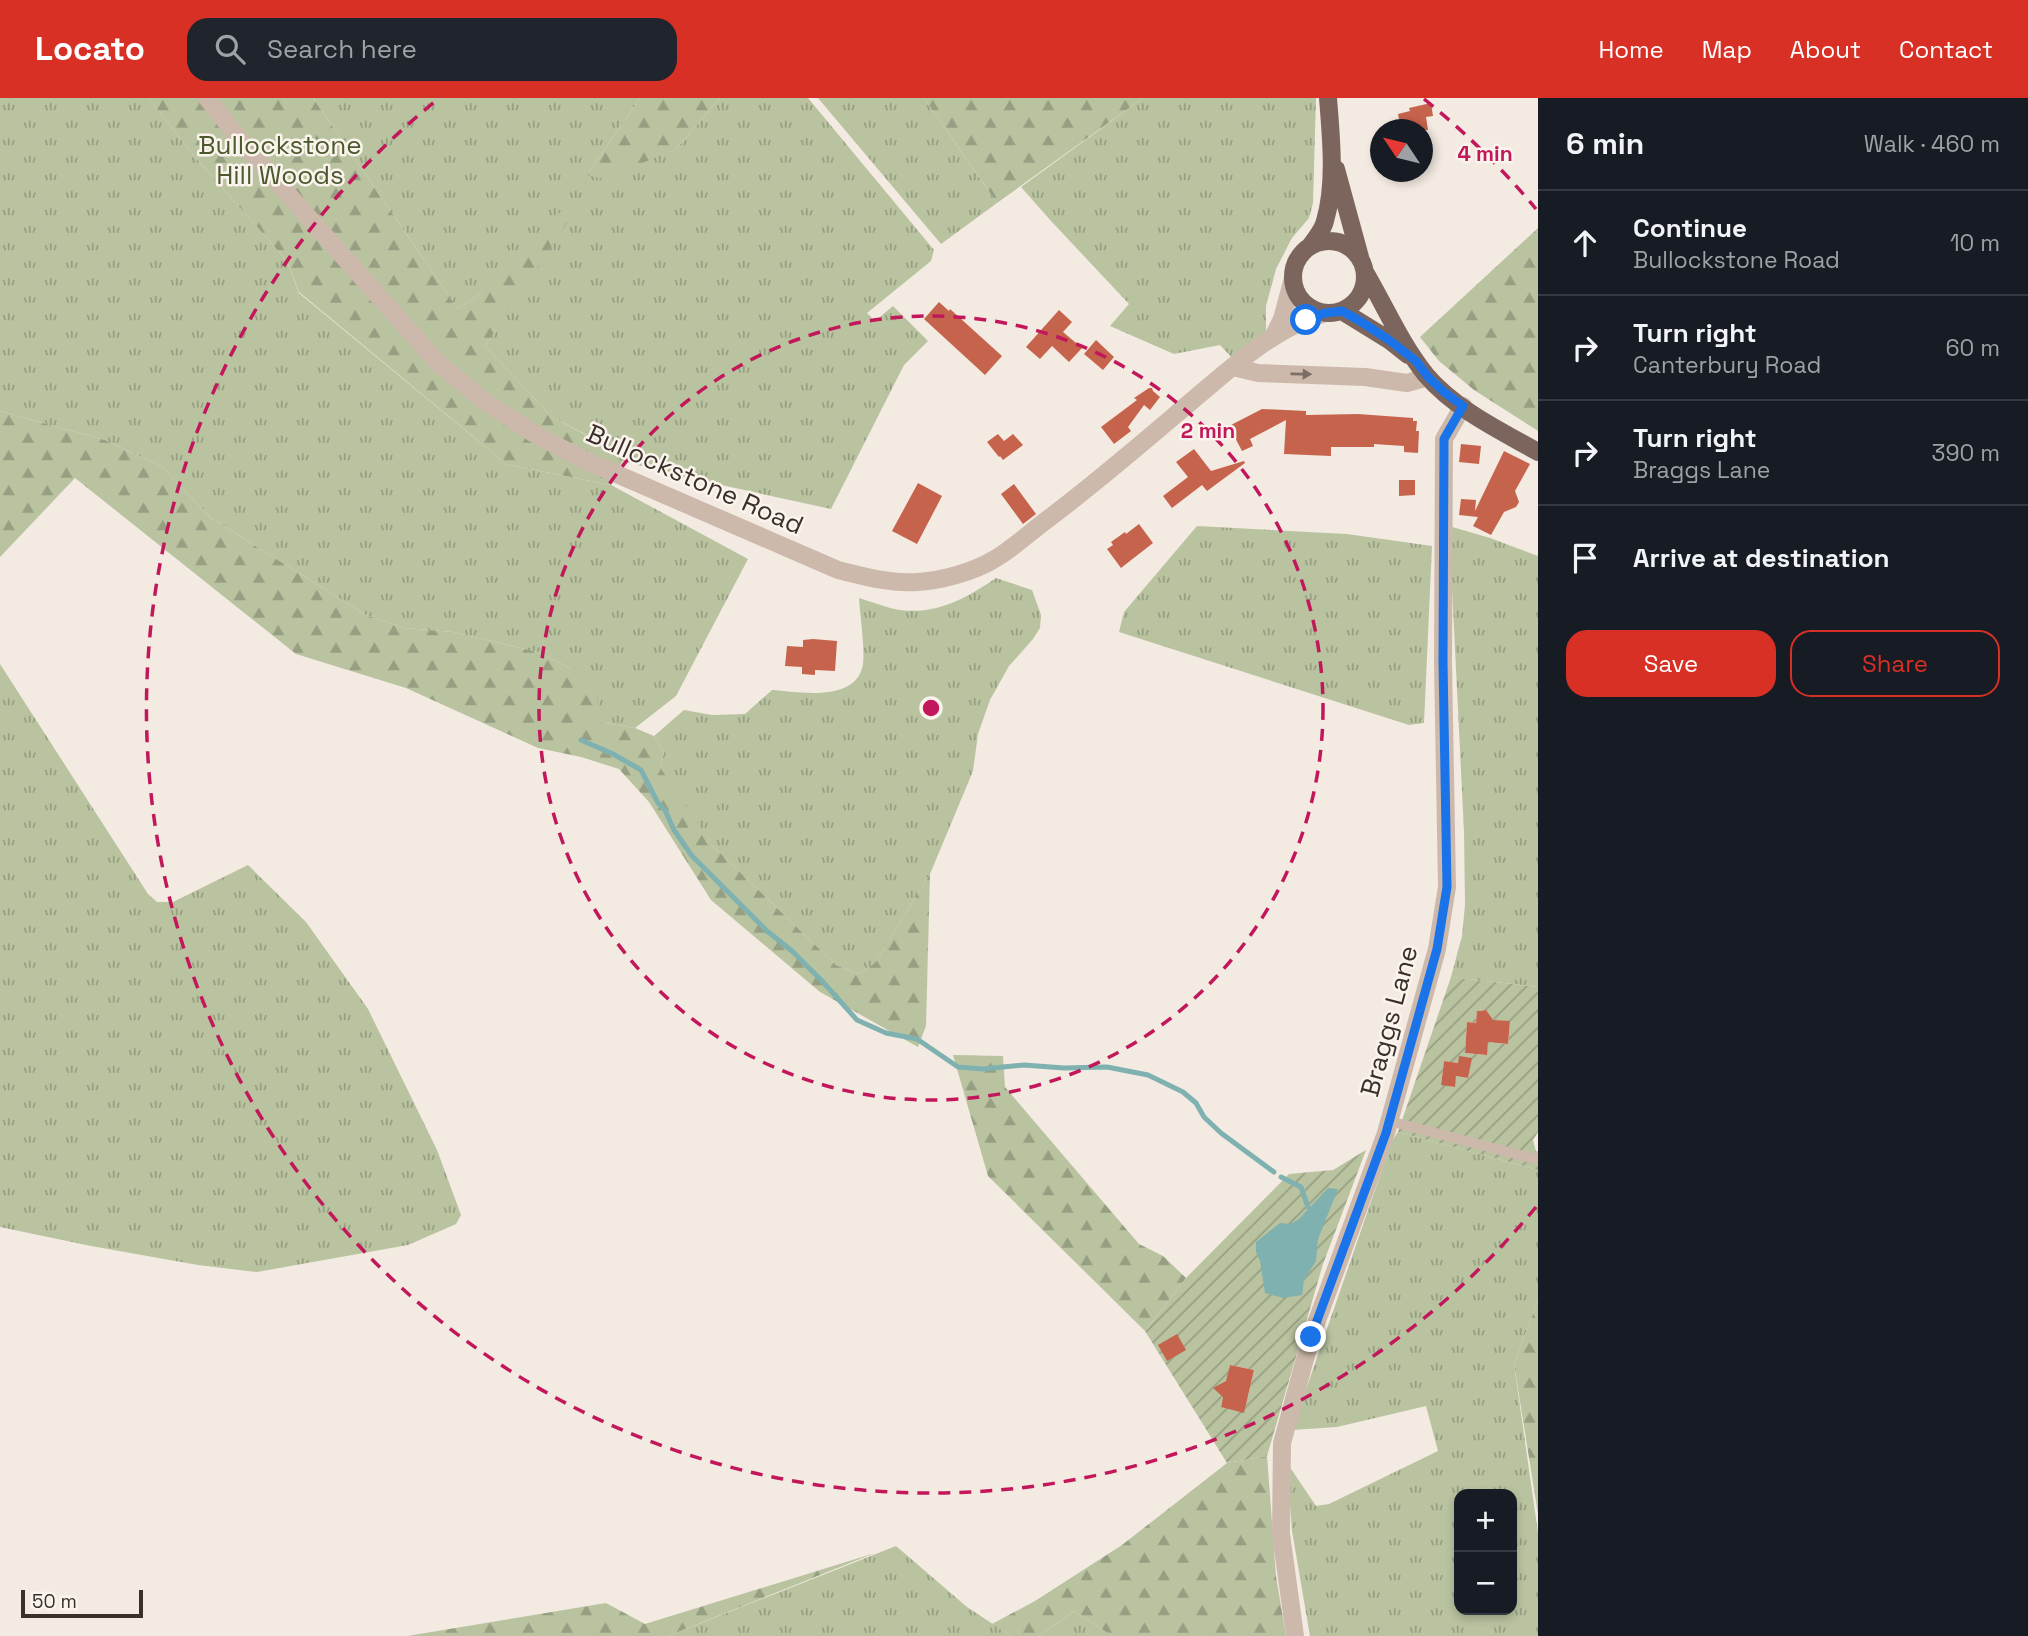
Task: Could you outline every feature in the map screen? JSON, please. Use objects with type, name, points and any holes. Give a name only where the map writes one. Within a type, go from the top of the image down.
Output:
[{"type":"main road","points":[[1328,98],[1332,155],[1325,223],[1311,245],[1295,262],[1294,288],[1305,304],[1313,310],[1333,312],[1389,340],[1416,361]]},
{"type":"main road","points":[[1332,155],[1365,283],[1355,303],[1333,312]]},
{"type":"main road","points":[[1311,245],[1334,240],[1345,244],[1362,264],[1416,361],[1428,377],[1483,421],[1538,452]]},
{"type":"street","name":"Bullockstone Road","points":[[207,98],[246,147],[437,362],[483,400],[533,433],[582,459],[838,570],[876,579],[916,582],[956,575],[992,561],[1102,478],[1233,367],[1273,337],[1306,320],[1333,312]]},
{"type":"street","points":[[1273,337],[1282,319],[1293,278]]},
{"type":"street","points":[[1233,367],[1258,373],[1365,377],[1407,383],[1428,377]]},
{"type":"street","name":"Braggs Lane","points":[[1295,1636],[1281,1534],[1282,1443],[1311,1337],[1389,1121],[1437,949],[1447,887],[1443,662],[1444,439],[1463,406]]},
{"type":"lane","points":[[1389,1121],[1535,1160],[1538,1156]]},
{"type":"green space","points":[[0,98],[148,98],[197,159],[287,261],[299,293],[506,464],[611,485],[748,559],[676,696],[635,728],[599,722],[570,668],[538,652],[453,632],[405,628],[366,615],[211,518],[161,466],[105,440],[0,411]]},
{"type":"green space","name":"Bullockstone Hill Woods","points":[[148,98],[313,98],[458,309],[478,295],[574,198],[582,201],[485,346],[552,417],[625,456],[611,485],[506,464],[299,292],[287,261],[197,159]]},
{"type":"green space","points":[[313,98],[640,98],[587,175],[676,149],[720,98],[808,98],[934,250],[931,261],[867,313],[875,321],[893,306],[928,341],[904,365],[831,509],[622,461],[625,455],[552,417],[485,346],[581,200],[478,295],[458,309]]},
{"type":"green space","points":[[640,98],[720,98],[676,149],[604,179],[587,175]]},
{"type":"green space","points":[[818,98],[924,98],[997,203],[941,244]]},
{"type":"green space","points":[[924,98],[1143,98],[997,203]]},
{"type":"green space","points":[[1143,98],[1316,98],[1313,203],[1309,218],[1292,238],[1276,269],[1266,306],[1266,334],[1232,358],[1220,345],[1174,354],[1110,326],[1129,304],[1021,187]]},
{"type":"green space","points":[[1538,228],[1538,431],[1474,390],[1439,361],[1420,337]]},
{"type":"green space","points":[[0,411],[105,440],[161,466],[211,518],[366,615],[405,628],[453,632],[538,652],[570,668],[597,695],[599,722],[635,728],[654,736],[664,753],[660,767],[712,845],[836,965],[858,974],[875,963],[930,874],[926,1026],[918,1047],[820,992],[711,900],[649,802],[619,769],[538,748],[406,688],[296,654],[75,478],[0,557]]},
{"type":"green space","points":[[1197,526],[1347,534],[1432,546],[1424,723],[1409,725],[1119,632],[1124,612]]},
{"type":"green space","points":[[1449,526],[1538,556],[1538,987],[1451,977],[1462,936],[1465,905]]},
{"type":"green space","points":[[996,578],[1032,590],[1041,615],[1040,628],[1009,666],[990,700],[978,734],[973,771],[930,874],[875,963],[858,974],[836,965],[712,845],[696,826],[660,767],[664,753],[654,736],[684,710],[712,715],[745,714],[772,690],[811,693],[839,690],[850,685],[863,664],[859,598],[890,608],[919,611],[933,609],[959,600]]},
{"type":"green space","points":[[0,664],[148,894],[157,902],[173,902],[248,865],[306,922],[368,1009],[437,1150],[461,1215],[456,1224],[408,1245],[257,1272],[198,1265],[0,1227]]},
{"type":"green space","points":[[1451,977],[1538,987],[1538,1132],[1533,1140],[1538,1170],[1398,1132]],"holes":[[[1480,1010],[1486,1010],[1487,1021],[1510,1021],[1508,1044],[1488,1042],[1486,1055],[1465,1053],[1467,1022],[1476,1023]],[[1471,1058],[1468,1078],[1456,1076],[1454,1087],[1441,1084],[1444,1061],[1458,1063]]]},
{"type":"green space","points":[[953,1055],[1003,1056],[1005,1087],[1139,1244],[1163,1256],[1186,1278],[1145,1331],[988,1176]]},
{"type":"green space","points":[[1398,1132],[1538,1170],[1538,1300],[1514,1364],[1538,1533],[1538,1636],[1310,1636],[1292,1531],[1287,1463],[1316,1506],[1329,1504],[1438,1451],[1426,1406],[1337,1427],[1292,1430],[1392,1141]]},
{"type":"green space","points":[[1366,1150],[1323,1264],[1267,1456],[1227,1463],[1145,1331],[1186,1278],[1289,1174],[1333,1170]],"holes":[[[1230,1365],[1254,1370],[1244,1412],[1221,1406]]]},
{"type":"green space","points":[[1538,1300],[1538,1514],[1514,1364]]},
{"type":"green space","points":[[1267,1456],[1276,1576],[1286,1636],[1112,1636],[1074,1611],[1039,1636],[1011,1636],[992,1624],[1035,1601],[1122,1545],[1227,1463]]},
{"type":"green space","points":[[896,1546],[967,1607],[1011,1636],[668,1636]]},
{"type":"green space","points":[[875,1553],[668,1636],[407,1636],[606,1603],[645,1624]]},
{"type":"green space","points":[[1074,1611],[1112,1636],[1039,1636]]},
{"type":"water","points":[[1328,1188],[1338,1189],[1318,1239],[1316,1261],[1304,1280],[1302,1295],[1283,1298],[1265,1293],[1256,1242],[1280,1223],[1290,1224],[1299,1219]]},
{"type":"building","points":[[1431,103],[1433,116],[1426,119],[1399,119],[1398,114],[1410,111],[1409,108]]},
{"type":"building","points":[[939,302],[1002,356],[985,375],[924,319]]},
{"type":"building","points":[[1059,310],[1072,322],[1063,332],[1082,348],[1069,362],[1052,346],[1040,359],[1026,347]]},
{"type":"building","points":[[1096,340],[1114,357],[1103,370],[1084,354]]},
{"type":"building","points":[[1149,388],[1160,397],[1150,410],[1144,405],[1128,427],[1131,431],[1114,444],[1101,427]]},
{"type":"building","points":[[1262,409],[1306,411],[1306,415],[1358,414],[1413,418],[1413,421],[1417,421],[1416,431],[1419,431],[1418,453],[1404,452],[1404,446],[1374,444],[1374,447],[1331,447],[1331,456],[1284,454],[1286,420],[1250,439],[1253,446],[1242,451],[1229,426]]},
{"type":"building","points":[[998,434],[1004,441],[1013,434],[1023,445],[1003,460],[987,442]]},
{"type":"building","points":[[1461,444],[1481,446],[1479,464],[1459,462]]},
{"type":"building","points":[[1194,449],[1211,471],[1244,461],[1245,463],[1207,491],[1202,485],[1172,508],[1163,496],[1188,477],[1176,462]]},
{"type":"building","points":[[1504,451],[1530,464],[1515,491],[1519,502],[1516,507],[1504,512],[1491,535],[1473,526],[1478,517],[1459,515],[1461,499],[1476,500],[1475,511]]},
{"type":"building","points":[[1399,480],[1415,480],[1415,495],[1399,496]]},
{"type":"building","points":[[918,483],[942,496],[917,544],[892,531]]},
{"type":"building","points":[[1014,484],[1036,514],[1023,524],[1001,494]]},
{"type":"building","points":[[1139,524],[1153,543],[1121,568],[1107,549],[1113,545],[1111,542]]},
{"type":"building","points":[[803,640],[837,641],[835,671],[815,670],[815,675],[802,674],[802,667],[785,666],[787,646],[803,647]]},
{"type":"building","points":[[1486,1010],[1493,1020],[1510,1021],[1508,1044],[1488,1042],[1487,1055],[1465,1053],[1467,1022],[1476,1023],[1477,1011]]},
{"type":"building","points":[[1459,1056],[1472,1058],[1468,1078],[1456,1076],[1455,1087],[1441,1085],[1444,1061],[1458,1063]]},
{"type":"building","points":[[1177,1334],[1186,1350],[1167,1361],[1158,1345]]},
{"type":"building","points":[[1230,1365],[1254,1370],[1244,1413],[1221,1407],[1223,1397],[1213,1388],[1226,1381]]},
{"type":"waterway","points":[[581,740],[641,770],[674,830],[692,856],[767,931],[792,951],[857,1020],[886,1033],[917,1039],[958,1067],[1107,1067],[1148,1075],[1183,1092],[1221,1133],[1274,1172]]},
{"type":"waterway","points":[[1281,1177],[1301,1187],[1308,1207]]},
{"type":"route","points":[[1306,320],[1325,313],[1342,311],[1389,340],[1416,361],[1428,377],[1463,406],[1444,439],[1443,662],[1447,887],[1437,949],[1386,1133],[1311,1337]]}]
